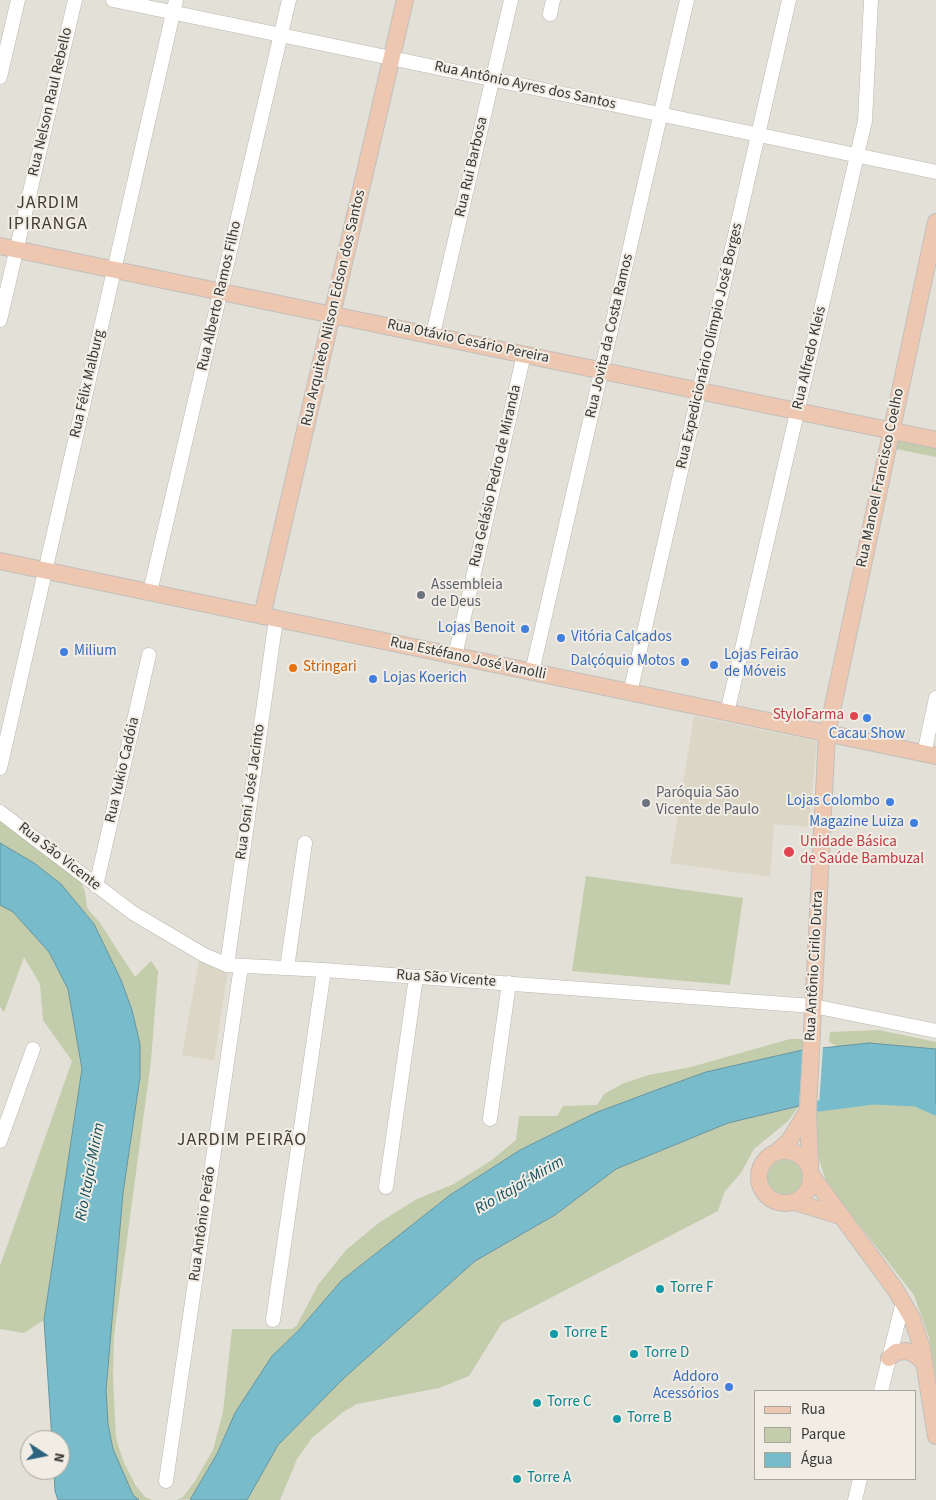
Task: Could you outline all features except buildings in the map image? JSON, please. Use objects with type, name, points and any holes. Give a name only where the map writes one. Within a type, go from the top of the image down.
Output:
[{"type":"main road","name":"Rua Arquiteto Nilson Edson dos Santos","points":[[269,617],[332,315],[405,0]]},
{"type":"main road","name":"Rua Manoel Francisco Coelho","points":[[827,734],[936,222]]},
{"type":"main road","name":"Rua Otávio Cesário Pereira","points":[[0,246],[433,334],[936,440]]},
{"type":"main road","name":"Rua Estéfano José Vanolli","points":[[0,561],[930,755]]},
{"type":"main road","name":"Rua Antônio Cirilo Dutra","points":[[811,1172],[808,1108],[827,734]]},
{"type":"main road","name":"Rua Antônio Cirilo Dutra","points":[[777,1152],[798,1129],[808,1108]]},
{"type":"main road","points":[[811,1172],[807,1192],[795,1202],[788,1204],[772,1200],[761,1189],[759,1180],[763,1163],[777,1152],[785,1150],[801,1155],[840,1216],[903,1302],[917,1333],[924,1362],[936,1436]]},
{"type":"main road","points":[[795,1202],[840,1216]]},
{"type":"main road","points":[[890,1358],[896,1352],[906,1351],[924,1362]]},
{"type":"street","points":[[0,77],[18,0]]},
{"type":"street","name":"Rua Nelson Raul Rebello","points":[[0,320],[75,0]]},
{"type":"street","name":"Rua Antônio Ayres dos Santos","points":[[113,0],[174,6],[281,35],[936,172]]},
{"type":"street","name":"Rua Alberto Ramos Filho","points":[[150,592],[289,0]]},
{"type":"street","name":"Rua Rui Barbosa","points":[[433,334],[510,0]]},
{"type":"street","points":[[550,14],[553,0]]},
{"type":"street","name":"Rua Jovita da Costa Ramos","points":[[532,672],[687,0]]},
{"type":"street","name":"Rua Expedicionário Olímpio José Borges","points":[[630,693],[789,0]]},
{"type":"street","name":"Rua Alfredo Kleis","points":[[727,713],[868,102],[871,0]]},
{"type":"street","name":"Rua Félix Malburg","points":[[0,768],[174,6]]},
{"type":"street","name":"Rua Gelásio Pedro de Miranda","points":[[455,656],[524,354]]},
{"type":"street","name":"Rua Osni José Jacinto","points":[[234,966],[269,617]]},
{"type":"street","name":"Rua Yukio Cadóia","points":[[96,886],[149,655]]},
{"type":"street","points":[[930,755],[936,698]]},
{"type":"street","name":"Rua São Vicente","points":[[0,812],[96,886],[155,927],[204,955],[234,966],[324,970],[813,1006],[936,1031]]},
{"type":"street","points":[[287,968],[305,843]]},
{"type":"street","name":"Rua Antônio Perão","points":[[166,1481],[234,966]]},
{"type":"street","points":[[273,1320],[324,970]]},
{"type":"street","points":[[386,1187],[416,977]]},
{"type":"street","points":[[490,1118],[509,983]]},
{"type":"street","points":[[0,1141],[33,1049]]},
{"type":"street","points":[[881,1390],[903,1302]]},
{"type":"street","points":[[855,1500],[860,1480]]},
{"type":"shaded area","points":[[694,716],[817,741],[809,827],[774,824],[770,877],[670,863]]},
{"type":"shaded area","points":[[199,960],[223,969],[227,976],[214,1061],[182,1055]]},
{"type":"green space","points":[[898,439],[936,447],[936,457],[896,449]]},
{"type":"green space","points":[[0,821],[81,882],[85,892],[87,908],[100,923],[135,977],[151,961],[158,971],[151,1061],[114,1336],[113,1376],[116,1438],[124,1463],[136,1486],[145,1497],[152,1500],[139,1500],[133,1495],[122,1475],[113,1449],[108,1424],[106,1390],[123,1193],[140,1077],[140,1044],[132,1010],[121,980],[94,924],[61,884],[34,863],[0,843]]},
{"type":"green space","points":[[586,876],[743,898],[730,985],[572,971]]},
{"type":"green space","points":[[0,905],[13,912],[49,952],[68,989],[82,1069],[44,1320],[24,1333],[0,1329],[0,1266],[72,1061],[43,1020],[40,984],[24,957],[4,1012],[0,1007]]},
{"type":"green space","points":[[879,1030],[936,1042],[936,1049],[869,1043],[838,1047],[829,1042],[830,1032]]},
{"type":"green space","points":[[790,1039],[803,1039],[803,1050],[706,1072],[595,1113],[520,1150],[450,1195],[341,1281],[298,1331],[272,1356],[226,1432],[217,1454],[193,1499],[177,1500],[183,1497],[195,1481],[213,1450],[223,1412],[232,1329],[292,1329],[297,1325],[318,1285],[346,1250],[380,1222],[417,1199],[454,1184],[492,1160],[516,1140],[519,1116],[557,1116],[563,1106],[597,1105],[604,1094],[624,1083],[649,1075],[691,1067]]},
{"type":"green space","points":[[874,1099],[916,1101],[936,1110],[936,1378],[929,1337],[914,1295],[827,1184],[820,1163],[814,1134],[815,1106]]},
{"type":"green space","points":[[799,1106],[788,1121],[754,1149],[741,1173],[725,1191],[718,1211],[502,1323],[469,1376],[439,1388],[357,1404],[343,1412],[312,1438],[297,1459],[280,1500],[247,1500],[278,1445],[343,1379],[475,1261],[555,1215],[616,1169],[728,1123]]},
{"type":"green space","points":[[788,1156],[796,1159],[802,1165],[805,1177],[802,1189],[796,1195],[780,1198],[772,1195],[766,1189],[763,1173],[766,1165],[772,1159]]},
{"type":"water","name":"Rio Itajaí-Mirim","points":[[0,843],[34,863],[61,884],[94,924],[121,980],[132,1010],[140,1044],[140,1077],[123,1193],[106,1390],[108,1424],[113,1449],[133,1495],[139,1500],[58,1500],[55,1491],[54,1480],[70,1480],[70,1430],[51,1430],[44,1320],[82,1069],[68,989],[49,952],[13,912],[0,905]]},
{"type":"water","name":"Rio Itajaí-Mirim","points":[[869,1043],[936,1049],[936,1110],[916,1101],[874,1099],[819,1106],[799,1106],[728,1123],[616,1169],[555,1215],[475,1261],[343,1379],[278,1445],[247,1500],[190,1500],[217,1454],[235,1413],[272,1356],[298,1331],[341,1281],[450,1195],[520,1150],[595,1113],[659,1089],[706,1072],[803,1050]]},
{"type":"pier","points":[[823,1046],[819,1106],[799,1106],[803,1048]]},
{"type":"waterway","points":[[819,1106],[873,1099],[916,1101],[936,1110]]},
{"type":"place","name":"Assembleia de Deus","points":[[421,595]]},
{"type":"place","name":"Lojas Benoit","points":[[525,629]]},
{"type":"place","name":"Vitória Calçados","points":[[561,638]]},
{"type":"place","name":"Milium","points":[[64,652]]},
{"type":"place","name":"Dalçóquio Motos","points":[[685,662]]},
{"type":"place","name":"Lojas Feirão de Móveis","points":[[714,665]]},
{"type":"place","name":"Stringari","points":[[293,668]]},
{"type":"place","name":"Lojas Koerich","points":[[373,679]]},
{"type":"place","name":"StyloFarma","points":[[854,716]]},
{"type":"place","name":"Cacau Show","points":[[867,718]]},
{"type":"place","name":"Lojas Colombo","points":[[890,802]]},
{"type":"place","name":"Paróquia São Vicente de Paulo","points":[[646,803]]},
{"type":"place","name":"Magazine Luiza","points":[[914,823]]},
{"type":"place","name":"Unidade Básica de Saúde Bambuzal","points":[[789,852]]},
{"type":"place","name":"Torre F","points":[[660,1289]]},
{"type":"place","name":"Torre E","points":[[554,1334]]},
{"type":"place","name":"Torre D","points":[[634,1354]]},
{"type":"place","name":"Addoro Acessórios","points":[[729,1387]]},
{"type":"place","name":"Torre C","points":[[537,1403]]},
{"type":"place","name":"Torre B","points":[[617,1419]]},
{"type":"place","name":"Torre A","points":[[517,1479]]},
{"type":"district","name":"JARDIM IPIRANGA","points":[[48,214]]},
{"type":"district","name":"JARDIM PEIRÃO","points":[[242,1141]]}]
